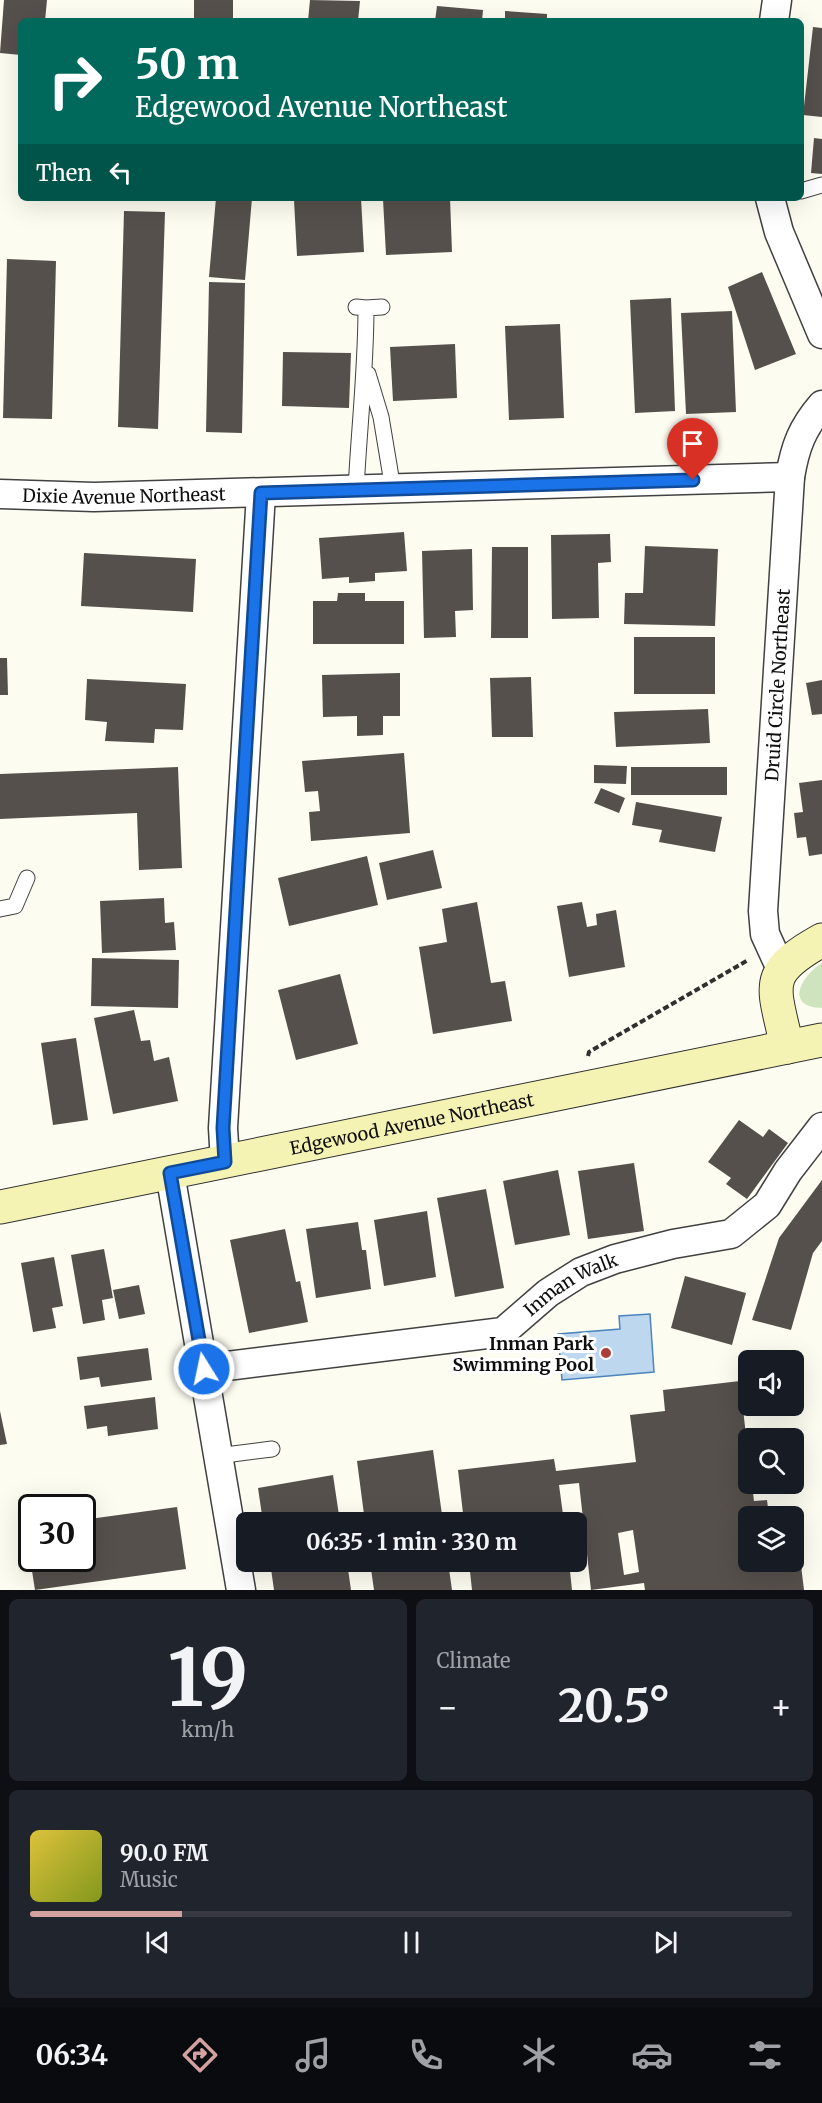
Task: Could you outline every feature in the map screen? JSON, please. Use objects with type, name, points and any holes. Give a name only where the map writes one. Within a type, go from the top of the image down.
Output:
[{"type":"main road","points":[[787,1047],[776,995],[776,959],[796,954],[822,940]]},
{"type":"main road","name":"Edgewood Avenue Northeast","points":[[0,1207],[822,1040]]},
{"type":"street","points":[[774,18],[777,0]]},
{"type":"street","points":[[773,201],[779,232],[822,334]]},
{"type":"street","name":"Druid Circle Northeast","points":[[776,959],[765,934],[763,911],[790,477],[794,448],[805,424],[822,405]]},
{"type":"street","name":"Dixie Avenue Northeast","points":[[0,494],[94,496],[261,493],[790,477]]},
{"type":"street","points":[[225,1162],[223,1128],[261,493]]},
{"type":"street","name":"Inman Walk","points":[[204,1369],[503,1332],[548,1293],[581,1272],[615,1259],[673,1244],[730,1234],[767,1204],[788,1171],[822,1126]]},
{"type":"street","points":[[170,1173],[204,1369],[236,1589]]},
{"type":"lane","points":[[804,190],[822,185]]},
{"type":"lane","points":[[382,307],[361,307],[366,365],[381,417],[393,489]]},
{"type":"lane","points":[[356,490],[359,422],[366,365]]},
{"type":"lane","points":[[0,909],[15,906],[27,878]]},
{"type":"lane","points":[[217,1456],[272,1449]]},
{"type":"path","points":[[573,1091],[589,1052],[776,959]]},
{"type":"green space","points":[[822,963],[822,1008],[803,1002],[800,990],[808,975]]},
{"type":"water","name":"Inman Park Swimming Pool","points":[[650,1314],[654,1372],[562,1380],[558,1334],[620,1329],[619,1316]]},
{"type":"building","points":[[4,0],[47,0],[45,18],[18,18],[18,55],[0,53]]},
{"type":"building","points":[[194,0],[233,0],[233,18],[194,18]]},
{"type":"building","points":[[310,0],[360,1],[358,18],[308,18]]},
{"type":"building","points":[[437,6],[483,10],[482,18],[435,18]]},
{"type":"building","points":[[505,11],[547,14],[547,18],[505,18]]},
{"type":"building","points":[[813,27],[822,28],[822,117],[804,115]]},
{"type":"building","points":[[814,138],[822,139],[822,174],[811,173]]},
{"type":"building","points":[[216,201],[252,201],[245,280],[209,277]]},
{"type":"building","points":[[294,201],[361,201],[364,252],[297,256]]},
{"type":"building","points":[[383,201],[450,201],[452,252],[386,255]]},
{"type":"building","points":[[124,211],[165,212],[158,429],[118,427]]},
{"type":"building","points":[[7,259],[56,261],[52,419],[3,418]]},
{"type":"building","points":[[762,272],[796,354],[755,370],[728,287]]},
{"type":"building","points":[[209,282],[245,283],[242,433],[206,432]]},
{"type":"building","points":[[671,298],[675,411],[635,413],[630,300]]},
{"type":"building","points":[[732,311],[736,412],[686,414],[681,313]]},
{"type":"building","points":[[560,324],[564,418],[509,420],[505,326]]},
{"type":"building","points":[[455,344],[457,398],[393,401],[390,347]]},
{"type":"building","points":[[283,352],[351,353],[349,408],[282,406]]},
{"type":"building","points":[[404,532],[407,571],[375,573],[375,581],[349,583],[349,577],[322,579],[319,538]]},
{"type":"building","points":[[610,534],[611,562],[598,563],[599,618],[552,619],[551,535]]},
{"type":"building","points":[[645,546],[718,549],[715,626],[624,624],[625,593],[643,593]]},
{"type":"building","points":[[492,547],[528,547],[528,638],[491,638]]},
{"type":"building","points":[[472,549],[473,610],[455,611],[456,637],[424,638],[422,551]]},
{"type":"building","points":[[84,553],[196,559],[193,612],[81,606]]},
{"type":"building","points":[[338,593],[365,593],[365,601],[404,601],[404,644],[313,644],[313,601],[337,601]]},
{"type":"building","points":[[634,637],[715,637],[715,694],[634,694]]},
{"type":"building","points":[[0,658],[7,658],[8,695],[0,695]]},
{"type":"building","points":[[400,673],[400,716],[383,716],[383,735],[357,736],[357,716],[323,717],[322,675]]},
{"type":"building","points":[[531,677],[533,737],[492,737],[490,678]]},
{"type":"building","points":[[87,679],[186,684],[183,730],[155,729],[154,743],[105,741],[107,722],[85,720]]},
{"type":"building","points":[[822,680],[822,714],[812,715],[806,683]]},
{"type":"building","points":[[708,709],[710,743],[616,747],[614,712]]},
{"type":"building","points":[[404,753],[410,833],[311,841],[309,812],[320,811],[318,791],[305,792],[302,761]]},
{"type":"building","points":[[594,765],[627,766],[626,784],[594,783]]},
{"type":"building","points":[[178,767],[182,868],[139,870],[137,813],[0,819],[0,774]]},
{"type":"building","points":[[631,767],[727,767],[727,795],[631,795]]},
{"type":"building","points":[[822,780],[822,854],[809,856],[806,837],[797,838],[794,813],[803,812],[799,783]]},
{"type":"building","points":[[601,788],[625,798],[619,813],[594,803]]},
{"type":"building","points":[[636,802],[722,817],[715,852],[659,842],[662,830],[632,825]]},
{"type":"building","points":[[433,850],[442,888],[387,900],[379,863]]},
{"type":"building","points":[[367,856],[378,905],[289,926],[278,878]]},
{"type":"building","points":[[164,898],[165,923],[174,922],[176,950],[102,953],[100,901]]},
{"type":"building","points":[[477,902],[491,983],[505,981],[512,1021],[433,1034],[419,947],[447,942],[442,909]]},
{"type":"building","points":[[582,902],[587,927],[597,925],[596,914],[616,910],[625,967],[569,977],[557,906]]},
{"type":"building","points":[[92,958],[179,960],[178,1008],[91,1006]]},
{"type":"building","points":[[340,974],[358,1044],[296,1060],[278,990]]},
{"type":"building","points":[[134,1010],[141,1041],[150,1040],[154,1061],[169,1057],[178,1101],[113,1114],[94,1018]]},
{"type":"building","points":[[76,1038],[88,1120],[53,1125],[41,1043]]},
{"type":"building","points":[[739,1120],[763,1137],[769,1129],[788,1143],[747,1199],[726,1184],[731,1178],[708,1162]]},
{"type":"building","points":[[634,1163],[644,1231],[588,1239],[578,1171]]},
{"type":"building","points":[[558,1170],[570,1235],[515,1245],[503,1181]]},
{"type":"building","points":[[822,1180],[822,1241],[813,1253],[791,1330],[752,1320],[779,1238]]},
{"type":"building","points":[[486,1189],[504,1288],[455,1297],[437,1198]]},
{"type":"building","points":[[427,1211],[436,1277],[384,1286],[374,1220]]},
{"type":"building","points":[[358,1222],[362,1250],[366,1250],[371,1289],[316,1298],[306,1229]]},
{"type":"building","points":[[285,1229],[296,1282],[300,1281],[308,1322],[249,1333],[230,1240]]},
{"type":"building","points":[[104,1249],[113,1298],[102,1300],[105,1320],[83,1324],[71,1255]]},
{"type":"building","points":[[54,1257],[63,1306],[52,1308],[56,1328],[33,1332],[21,1263]]},
{"type":"building","points":[[685,1276],[746,1293],[732,1345],[671,1328]]},
{"type":"building","points":[[139,1285],[145,1314],[119,1319],[113,1290]]},
{"type":"building","points":[[148,1348],[152,1380],[101,1387],[99,1377],[80,1380],[77,1357]]},
{"type":"building","points":[[738,1381],[738,1416],[744,1416],[745,1428],[738,1428],[738,1494],[753,1494],[754,1501],[767,1500],[768,1506],[738,1506],[738,1572],[802,1572],[804,1590],[645,1590],[644,1583],[591,1590],[587,1554],[587,1512],[582,1512],[579,1483],[559,1485],[563,1512],[463,1512],[458,1470],[554,1459],[556,1471],[636,1462],[630,1415],[665,1411],[663,1390]],"holes":[[[633,1530],[639,1572],[624,1575],[618,1533]]]},
{"type":"building","points":[[155,1397],[158,1429],[108,1436],[107,1426],[87,1429],[84,1406]]},
{"type":"building","points":[[0,1411],[7,1444],[0,1445]]},
{"type":"building","points":[[433,1450],[442,1512],[364,1512],[357,1461]]},
{"type":"building","points":[[333,1475],[339,1512],[262,1512],[258,1488]]},
{"type":"building","points":[[177,1507],[186,1569],[35,1590],[32,1572],[96,1572],[96,1518]]},
{"type":"building","points":[[271,1572],[348,1572],[351,1590],[274,1590]]},
{"type":"building","points":[[371,1572],[449,1572],[452,1590],[374,1590]]},
{"type":"building","points":[[470,1572],[570,1572],[572,1590],[472,1590]]},
{"type":"place","name":"Inman Park Swimming Pool","points":[[606,1353]]},
{"type":"route","points":[[204,1369],[170,1173],[225,1162],[223,1128],[261,493],[693,480]]}]
